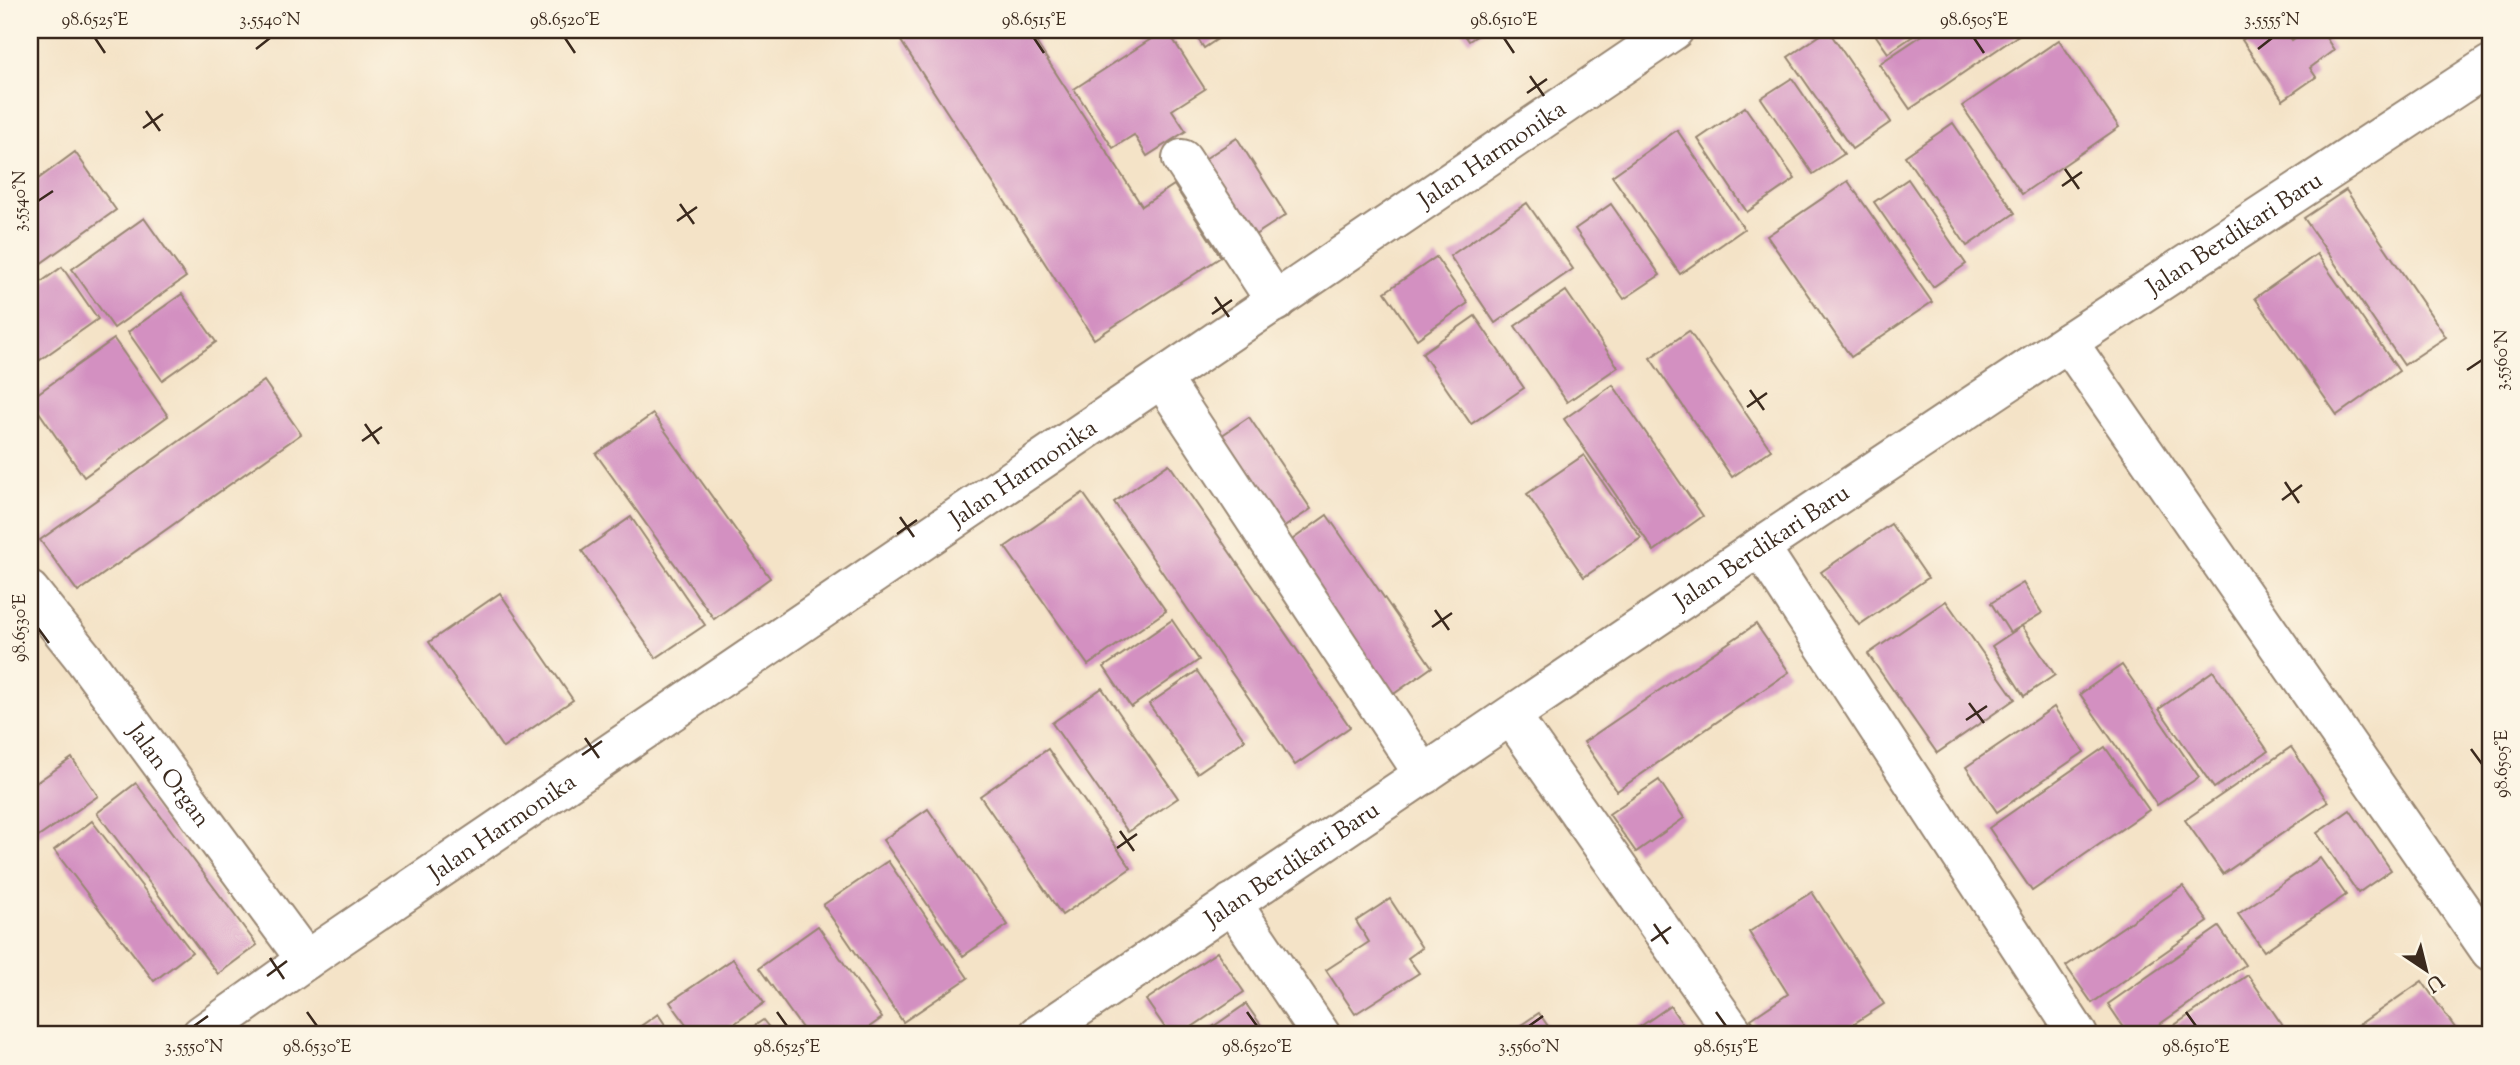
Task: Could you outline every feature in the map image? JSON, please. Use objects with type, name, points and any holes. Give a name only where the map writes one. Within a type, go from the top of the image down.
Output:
[{"type":"street","name":"Jalan Harmonika","points":[[201,1035],[306,960],[1674,30]]},
{"type":"street","name":"Jalan Berdikari Baru","points":[[1038,1035],[1760,547],[2068,342],[2489,68]]},
{"type":"street","points":[[1182,159],[1276,302]]},
{"type":"street","points":[[2068,342],[2490,951]]},
{"type":"street","points":[[1162,379],[1424,775]]},
{"type":"street","points":[[1760,547],[2078,1035]]},
{"type":"street","name":"Jalan Organ","points":[[30,591],[82,656],[306,960]]},
{"type":"street","points":[[1511,717],[1735,1035]]},
{"type":"street","points":[[1232,903],[1321,1035]]},
{"type":"building","points":[[919,30],[1028,30],[1142,206],[1174,185],[1221,257],[1094,339],[901,41]]},
{"type":"building","points":[[1165,30],[1205,89],[1172,110],[1186,131],[1147,156],[1134,135],[1113,148],[1074,89]]},
{"type":"building","points":[[1192,30],[1231,30],[1204,48]]},
{"type":"building","points":[[1461,30],[1486,30],[1469,41]]},
{"type":"building","points":[[1828,30],[1891,122],[1852,149],[1788,57]]},
{"type":"building","points":[[1872,30],[1922,30],[1888,53]]},
{"type":"building","points":[[1930,30],[2026,30],[1910,109],[1879,64]]},
{"type":"building","points":[[2257,30],[2285,30],[2292,40],[2306,30],[2321,30],[2334,50],[2310,68],[2316,77],[2283,100],[2242,40]]},
{"type":"building","points":[[2059,40],[2119,127],[2022,194],[1962,106]]},
{"type":"building","points":[[1792,78],[1844,154],[1813,174],[1761,98]]},
{"type":"building","points":[[1745,107],[1795,179],[1747,212],[1698,139]]},
{"type":"building","points":[[1953,123],[2015,213],[1967,246],[1905,156]]},
{"type":"building","points":[[1677,130],[1744,229],[1680,274],[1612,176]]},
{"type":"building","points":[[1237,138],[1286,215],[1244,242],[1194,166]]},
{"type":"building","points":[[75,152],[116,210],[30,271],[30,185]]},
{"type":"building","points":[[1908,179],[1966,264],[1933,287],[1874,202]]},
{"type":"building","points":[[1848,181],[1932,302],[1851,357],[1767,236]]},
{"type":"building","points":[[2346,190],[2446,337],[2404,365],[2304,218]]},
{"type":"building","points":[[1527,203],[1573,269],[1495,323],[1450,256]]},
{"type":"building","points":[[1611,204],[1660,275],[1624,299],[1575,229]]},
{"type":"building","points":[[144,218],[186,277],[114,328],[72,269]]},
{"type":"building","points":[[2317,254],[2399,371],[2337,415],[2255,298]]},
{"type":"building","points":[[1436,257],[1468,303],[1417,339],[1385,292]]},
{"type":"building","points":[[62,267],[98,319],[30,367],[30,290]]},
{"type":"building","points":[[1566,291],[1618,367],[1567,402],[1515,326]]},
{"type":"building","points":[[182,294],[216,342],[162,380],[128,332]]},
{"type":"building","points":[[1475,316],[1524,388],[1471,424],[1422,353]]},
{"type":"building","points":[[1689,331],[1771,450],[1732,477],[1650,358]]},
{"type":"building","points":[[114,339],[168,416],[84,477],[30,399]]},
{"type":"building","points":[[264,381],[301,434],[78,592],[40,540]]},
{"type":"building","points":[[1613,385],[1703,516],[1654,551],[1564,419]]},
{"type":"building","points":[[653,414],[770,578],[714,619],[596,454]]},
{"type":"building","points":[[1249,417],[1311,509],[1274,534],[1212,442]]},
{"type":"building","points":[[1584,455],[1641,538],[1584,577],[1527,494]]},
{"type":"building","points":[[1169,464],[1350,727],[1295,765],[1114,502]]},
{"type":"building","points":[[1083,493],[1166,611],[1088,665],[1005,547]]},
{"type":"building","points":[[1327,515],[1432,667],[1388,698],[1282,547]]},
{"type":"building","points":[[631,517],[705,625],[656,658],[582,551]]},
{"type":"building","points":[[1891,524],[1928,578],[1859,625],[1821,572]]},
{"type":"building","points":[[2023,583],[2042,613],[2010,633],[1991,603]]},
{"type":"building","points":[[500,593],[573,700],[503,748],[429,642]]},
{"type":"building","points":[[1946,601],[2015,699],[1937,753],[1868,654]]},
{"type":"building","points":[[1172,620],[1199,660],[1131,707],[1104,667]]},
{"type":"building","points":[[1756,624],[1789,672],[1617,791],[1584,742]]},
{"type":"building","points":[[2022,626],[2055,675],[2024,696],[1992,646]]},
{"type":"building","points":[[2122,665],[2199,777],[2157,805],[2080,694]]},
{"type":"building","points":[[1197,671],[1245,740],[1197,773],[1149,704]]},
{"type":"building","points":[[2213,671],[2268,751],[2214,788],[2159,709]]},
{"type":"building","points":[[1102,688],[1178,798],[1128,832],[1052,723]]},
{"type":"building","points":[[2054,707],[2084,752],[1997,812],[1966,767]]},
{"type":"building","points":[[2105,747],[2149,810],[2032,891],[1989,828]]},
{"type":"building","points":[[2291,747],[2328,802],[2223,874],[2185,820]]},
{"type":"building","points":[[1048,749],[1131,868],[1062,915],[980,796]]},
{"type":"building","points":[[72,758],[98,796],[38,837],[30,825],[30,787]]},
{"type":"building","points":[[1659,780],[1684,818],[1636,852],[1609,814]]},
{"type":"building","points":[[136,783],[257,945],[218,974],[97,813]]},
{"type":"building","points":[[928,809],[1008,925],[963,956],[883,840]]},
{"type":"building","points":[[2350,810],[2391,870],[2358,893],[2317,833]]},
{"type":"building","points":[[92,821],[192,952],[154,981],[54,850]]},
{"type":"building","points":[[2320,858],[2346,895],[2264,951],[2238,914]]},
{"type":"building","points":[[888,861],[968,978],[903,1022],[823,905]]},
{"type":"building","points":[[2183,886],[2208,922],[2092,1003],[2066,966]]},
{"type":"building","points":[[1812,892],[1884,1004],[1836,1035],[1762,1035],[1751,1019],[1788,994],[1749,932]]},
{"type":"building","points":[[1390,899],[1422,948],[1408,958],[1419,973],[1355,1014],[1326,970],[1369,942],[1356,921]]},
{"type":"building","points":[[818,926],[882,1018],[858,1035],[807,1035],[759,968]]},
{"type":"building","points":[[2219,927],[2245,965],[2144,1035],[2129,1035],[2108,1004]]},
{"type":"building","points":[[1217,952],[1244,992],[1180,1035],[1170,1035],[1146,1000]]},
{"type":"building","points":[[733,959],[764,1003],[718,1035],[694,1035],[670,1002]]},
{"type":"building","points":[[2248,975],[2289,1035],[2160,1035]]},
{"type":"building","points":[[2422,981],[2460,1035],[2347,1033]]},
{"type":"building","points":[[1246,1004],[1268,1035],[1201,1035]]},
{"type":"building","points":[[1670,1006],[1690,1035],[1628,1035]]},
{"type":"building","points":[[1539,1013],[1554,1035],[1506,1035]]},
{"type":"building","points":[[658,1014],[672,1035],[628,1035]]},
{"type":"building","points":[[763,1020],[775,1035],[741,1035]]}]
